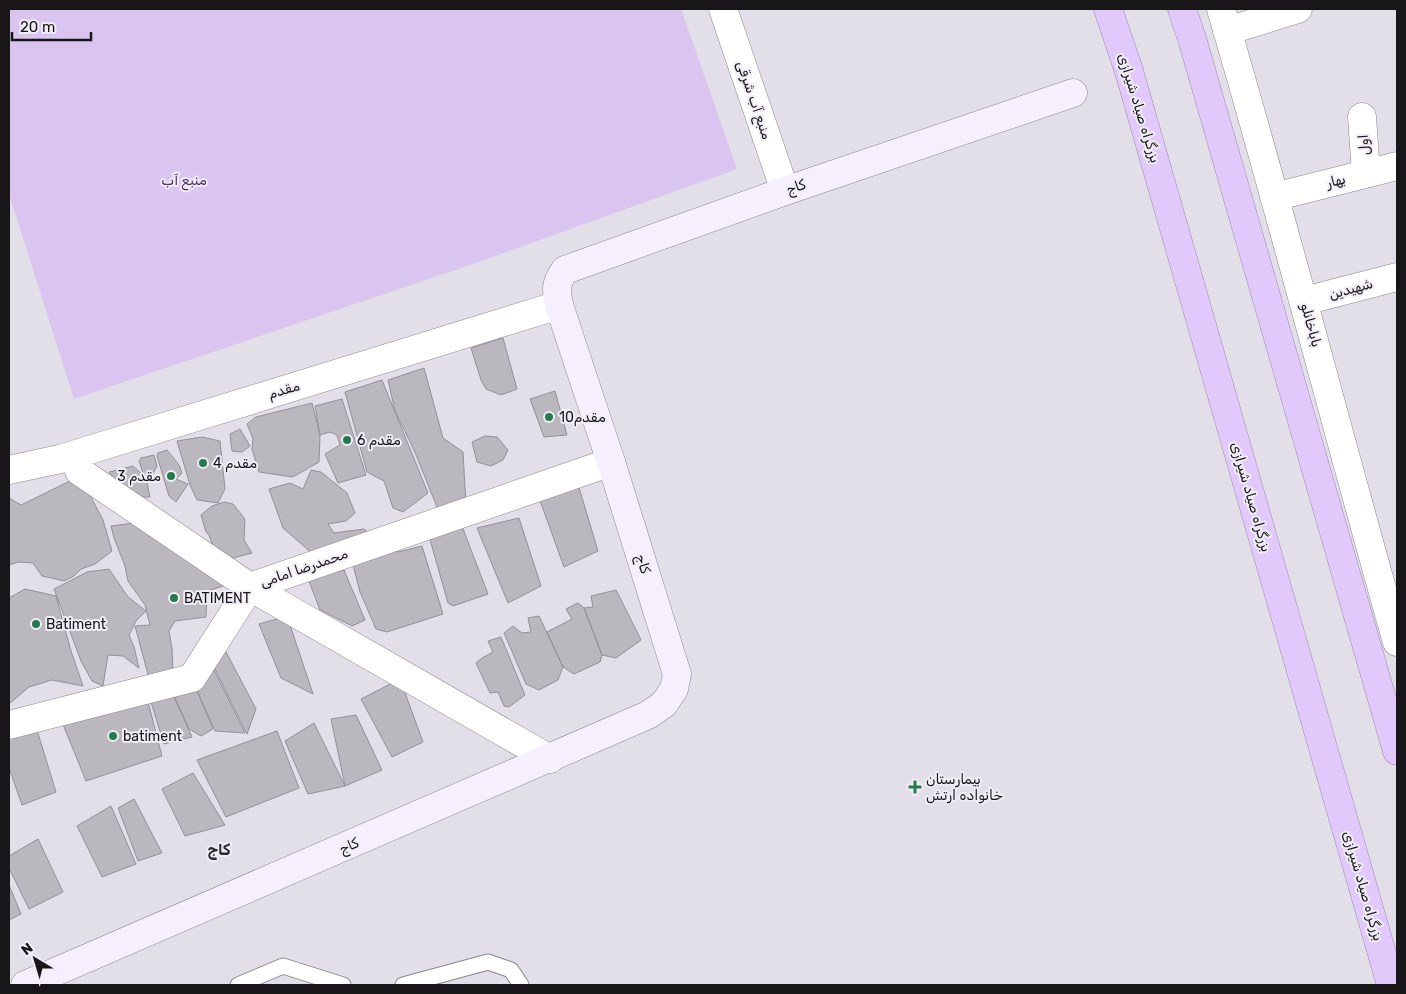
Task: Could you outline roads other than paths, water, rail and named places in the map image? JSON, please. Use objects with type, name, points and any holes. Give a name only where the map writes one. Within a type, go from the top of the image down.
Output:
[{"type":"highway","name":"بزرگراه صیاد شیرازی","points":[[1108,9],[1131,80],[1392,985]]},
{"type":"highway","points":[[1182,9],[1397,751]]},
{"type":"main road","name":"کاج","points":[[25,985],[550,759],[648,715],[664,704],[674,689],[678,674],[559,305],[556,289],[558,280],[564,270],[785,191],[1073,93]]},
{"type":"street","name":"منبع آب شرقی","points":[[724,9],[785,191]]},
{"type":"street","points":[[1224,20],[1298,9]]},
{"type":"street","name":"باباخانلو","points":[[1224,20],[1304,301],[1397,642]]},
{"type":"street","name":"اول","points":[[1362,117],[1366,173]]},
{"type":"street","name":"بهار","points":[[1274,197],[1397,166]]},
{"type":"street","name":"شهیدین","points":[[1304,301],[1397,277]]},
{"type":"street","name":"مقدم","points":[[10,467],[60,459],[559,305]]},
{"type":"street","name":"محمدرضا امامی","points":[[9,725],[192,678],[250,587],[611,462]]},
{"type":"street","points":[[79,471],[250,587],[550,759]]},
{"type":"lane","points":[[403,985],[488,962],[511,970],[521,985]]},
{"type":"lane","points":[[238,985],[283,966],[343,985]]},
{"type":"place","name":"10مقدم","points":[[549,417]]},
{"type":"place","name":"6 مقدم","points":[[347,440]]},
{"type":"place","name":"4 مقدم","points":[[203,463]]},
{"type":"place","name":"3 مقدم","points":[[171,476]]},
{"type":"place","name":"BATIMENT","points":[[174,598]]},
{"type":"place","name":"Batiment","points":[[36,624]]},
{"type":"place","name":"batiment","points":[[113,736]]},
{"type":"place","name":"بیمارستان خانواده ارتش","points":[[915,787]]},
{"type":"district","name":"کاج","points":[[219,850]]},
{"type":"park label","name":"منبع آب","points":[[184,180]]}]
